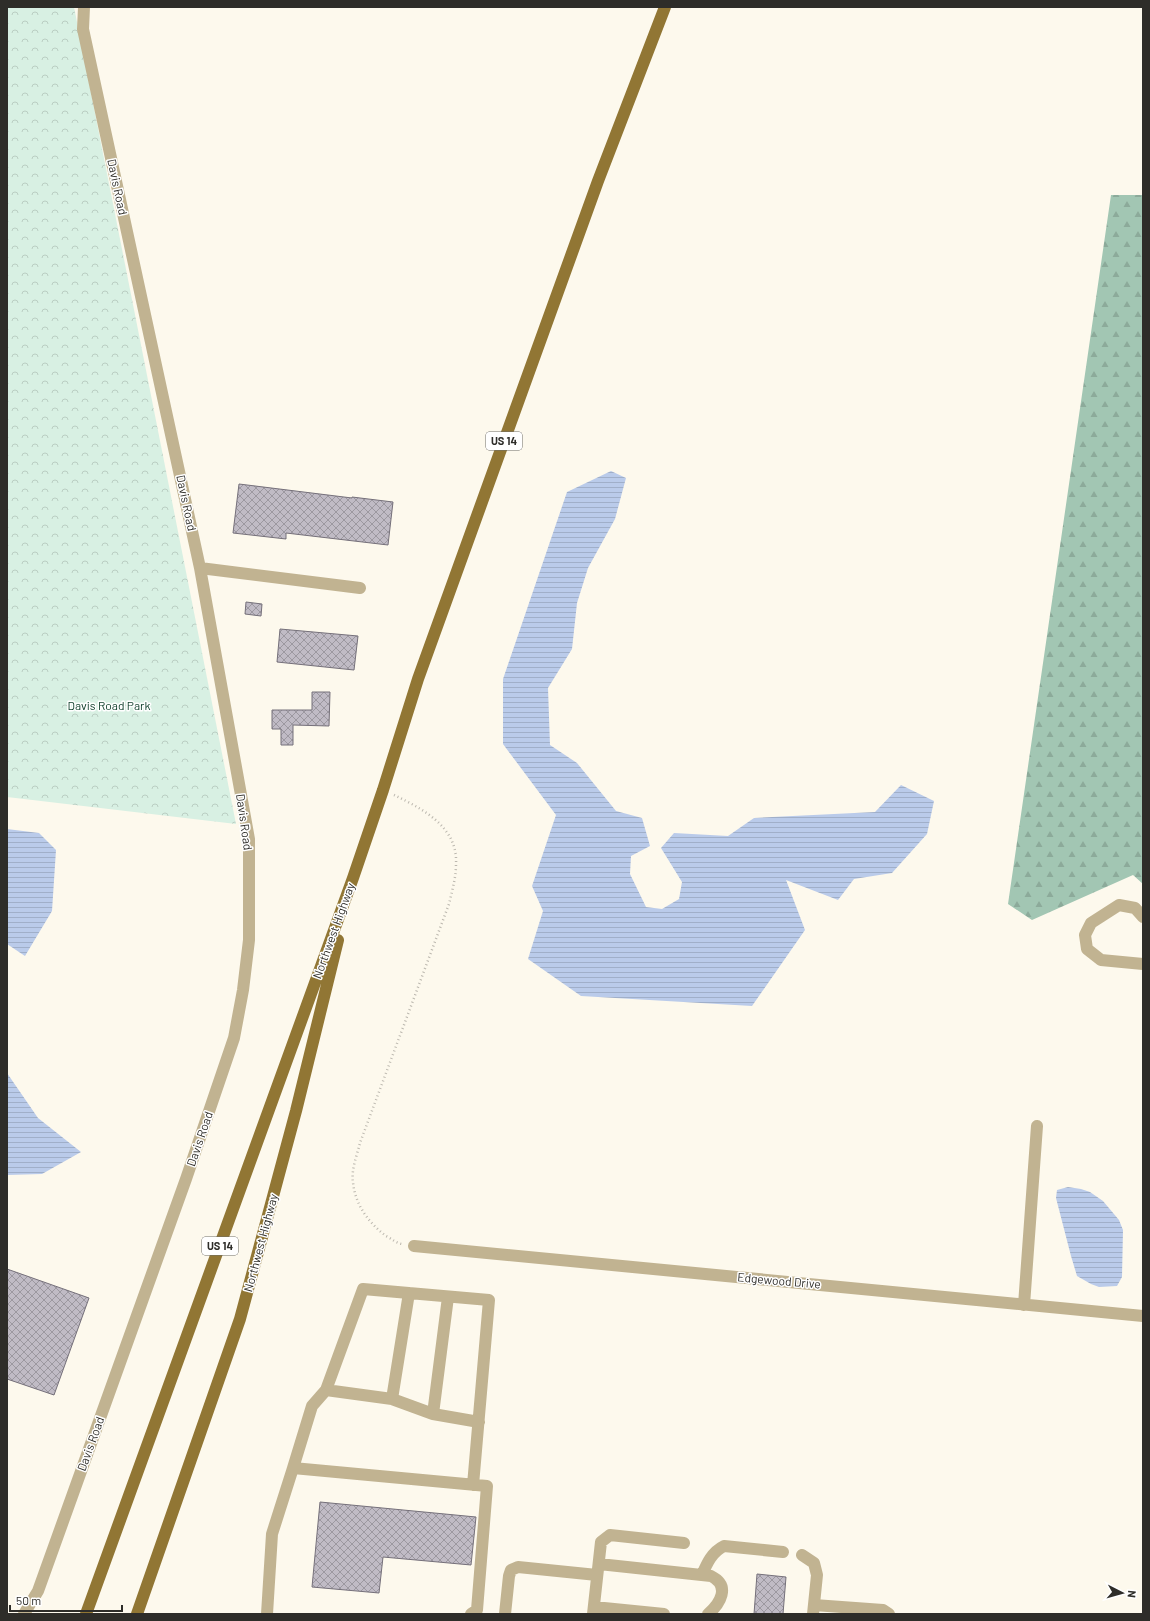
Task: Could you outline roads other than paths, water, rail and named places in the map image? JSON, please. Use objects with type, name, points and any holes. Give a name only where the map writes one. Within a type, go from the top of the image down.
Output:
[{"type":"main road","name":"US 14","points":[[353,878],[418,679],[598,181],[665,7]]},
{"type":"main road","name":"Northwest Highway","points":[[86,1614],[353,878]]},
{"type":"main road","name":"Northwest Highway","points":[[136,1614],[240,1319],[296,1111],[353,878]]},
{"type":"street","name":"Davis Road","points":[[24,1614],[38,1591],[183,1186],[234,1038],[243,990],[248,940],[249,839],[200,568],[83,29],[84,7]]},
{"type":"street","points":[[200,568],[360,588]]},
{"type":"street","points":[[1143,917],[1135,908],[1119,905],[1091,923],[1085,935],[1087,949],[1101,960],[1143,964]]},
{"type":"street","points":[[1024,1305],[1036,1126]]},
{"type":"street","name":"Edgewood Drive","points":[[414,1246],[1143,1316]]},
{"type":"street","points":[[267,1614],[272,1534],[312,1406],[326,1390],[363,1289],[489,1300],[473,1485]]},
{"type":"street","points":[[392,1399],[409,1293]]},
{"type":"street","points":[[433,1414],[448,1297]]},
{"type":"street","points":[[326,1390],[392,1399],[433,1414],[479,1422]]},
{"type":"street","points":[[293,1468],[487,1486],[477,1610],[471,1614]]},
{"type":"street","points":[[664,1614],[594,1610],[601,1542],[610,1535],[684,1543]]},
{"type":"street","points":[[702,1575],[710,1558],[717,1549],[724,1546],[783,1552]]},
{"type":"street","points":[[802,1555],[814,1564],[817,1575],[814,1609],[883,1610],[889,1614]]},
{"type":"street","points":[[505,1614],[511,1570],[518,1567],[598,1569],[711,1576],[716,1579],[722,1587],[722,1596],[717,1607],[708,1614]]},
{"type":"water","points":[[611,471],[626,478],[615,519],[588,568],[577,603],[572,649],[548,688],[550,745],[577,763],[616,811],[642,818],[650,846],[631,856],[630,874],[646,907],[662,909],[679,899],[682,882],[661,848],[674,833],[728,836],[754,818],[875,812],[901,785],[934,801],[927,834],[892,873],[854,879],[838,900],[786,880],[805,930],[752,1006],[581,996],[528,959],[543,911],[532,886],[556,815],[503,744],[503,679],[567,492]]},
{"type":"water","points":[[7,829],[39,833],[56,850],[52,911],[25,956],[7,944]]},
{"type":"water","points":[[7,1073],[38,1118],[81,1152],[42,1174],[7,1175]]},
{"type":"water","points":[[1068,1187],[1090,1192],[1103,1201],[1119,1220],[1123,1230],[1122,1277],[1117,1286],[1099,1287],[1077,1276],[1056,1198],[1057,1190]]},
{"type":"park label","name":"Davis Road Park","points":[[109,706]]}]
